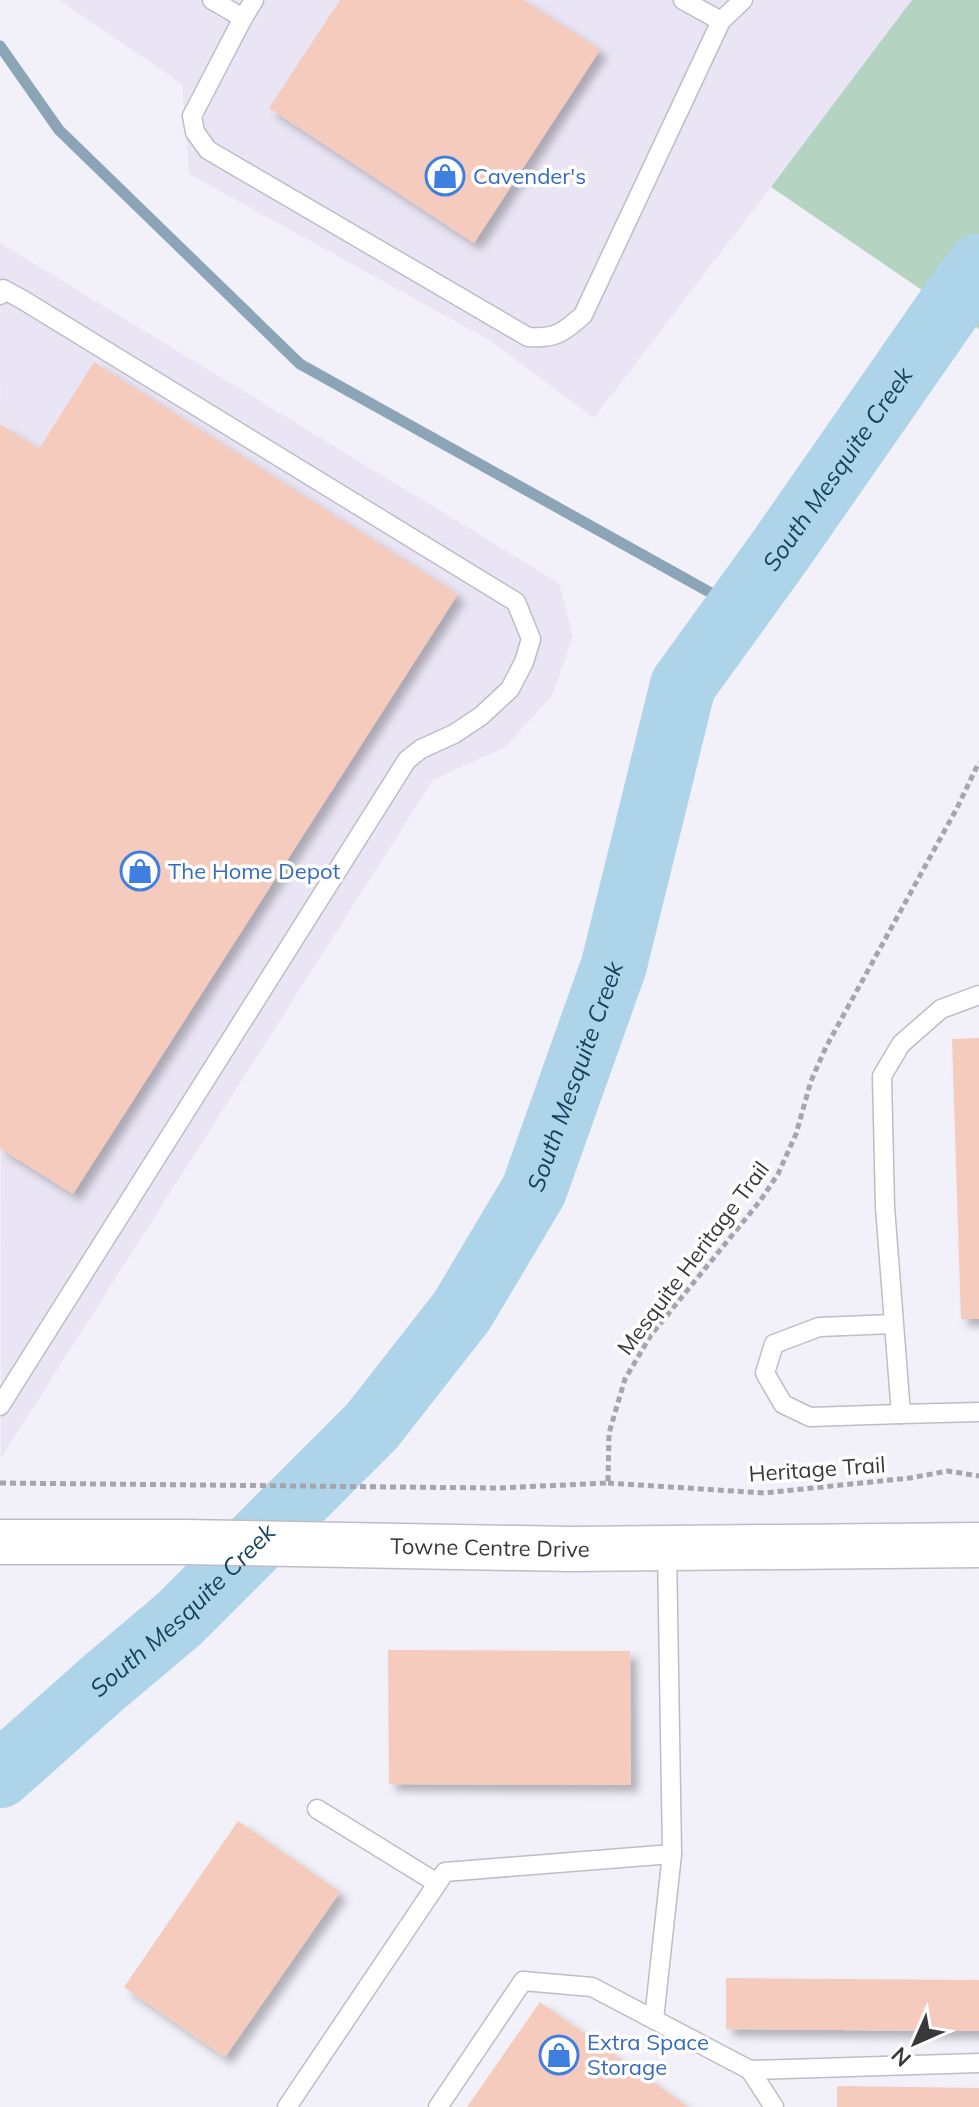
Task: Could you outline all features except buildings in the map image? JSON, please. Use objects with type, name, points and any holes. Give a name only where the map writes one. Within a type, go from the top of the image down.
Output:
[{"type":"street","name":"Towne Centre Drive","points":[[0,1542],[571,1549],[979,1545]]},
{"type":"lane","points":[[212,0],[243,18]]},
{"type":"lane","points":[[254,0],[192,116],[195,132],[208,150],[528,337],[547,338],[567,329],[583,315],[721,21],[743,0]]},
{"type":"lane","points":[[683,0],[721,21]]},
{"type":"lane","points":[[0,1406],[407,760],[481,716],[510,689],[524,662],[531,639],[516,602],[1,291]]},
{"type":"lane","points":[[901,1414],[885,1207],[882,1076],[901,1044],[941,1009],[979,995]]},
{"type":"lane","points":[[893,1324],[819,1327],[774,1344],[765,1373],[783,1404],[810,1417],[979,1412]]},
{"type":"lane","points":[[654,2019],[672,1854],[667,1548]]},
{"type":"lane","points":[[317,1809],[437,1883]]},
{"type":"lane","points":[[287,2107],[445,1872],[672,1854]]},
{"type":"lane","points":[[438,2107],[523,1981],[592,1987],[750,2070],[774,2107]]},
{"type":"lane","points":[[750,2070],[979,2063]]},
{"type":"path","name":"Mesquite Heritage Trail","points":[[608,1483],[609,1433],[625,1379],[651,1335],[760,1201],[778,1174],[796,1134],[811,1081],[826,1047],[979,762]]},
{"type":"path","name":"Heritage Trail","points":[[608,1483],[764,1493],[910,1478],[948,1471],[979,1476]]},
{"type":"path","points":[[0,1483],[498,1488],[608,1483]]},
{"type":"shaded area","points":[[59,0],[914,0],[594,418],[491,341],[189,174],[182,84]]},
{"type":"shaded area","name":"The Home Depot","points":[[0,243],[559,583],[573,636],[552,696],[505,747],[433,780],[1,1458]]},
{"type":"green space","points":[[912,0],[979,0],[979,329],[771,187]]},
{"type":"waterway","points":[[0,46],[59,130],[300,364],[738,608]]},
{"type":"waterway","name":"South Mesquite Creek","points":[[0,1775],[179,1619],[372,1426],[462,1311],[534,1190],[614,965],[683,685],[979,267]]},
{"type":"place","name":"Cavender's","points":[[445,176]]},
{"type":"place","name":"The Home Depot","points":[[140,871]]},
{"type":"place","name":"Extra Space Storage","points":[[559,2055]]}]
